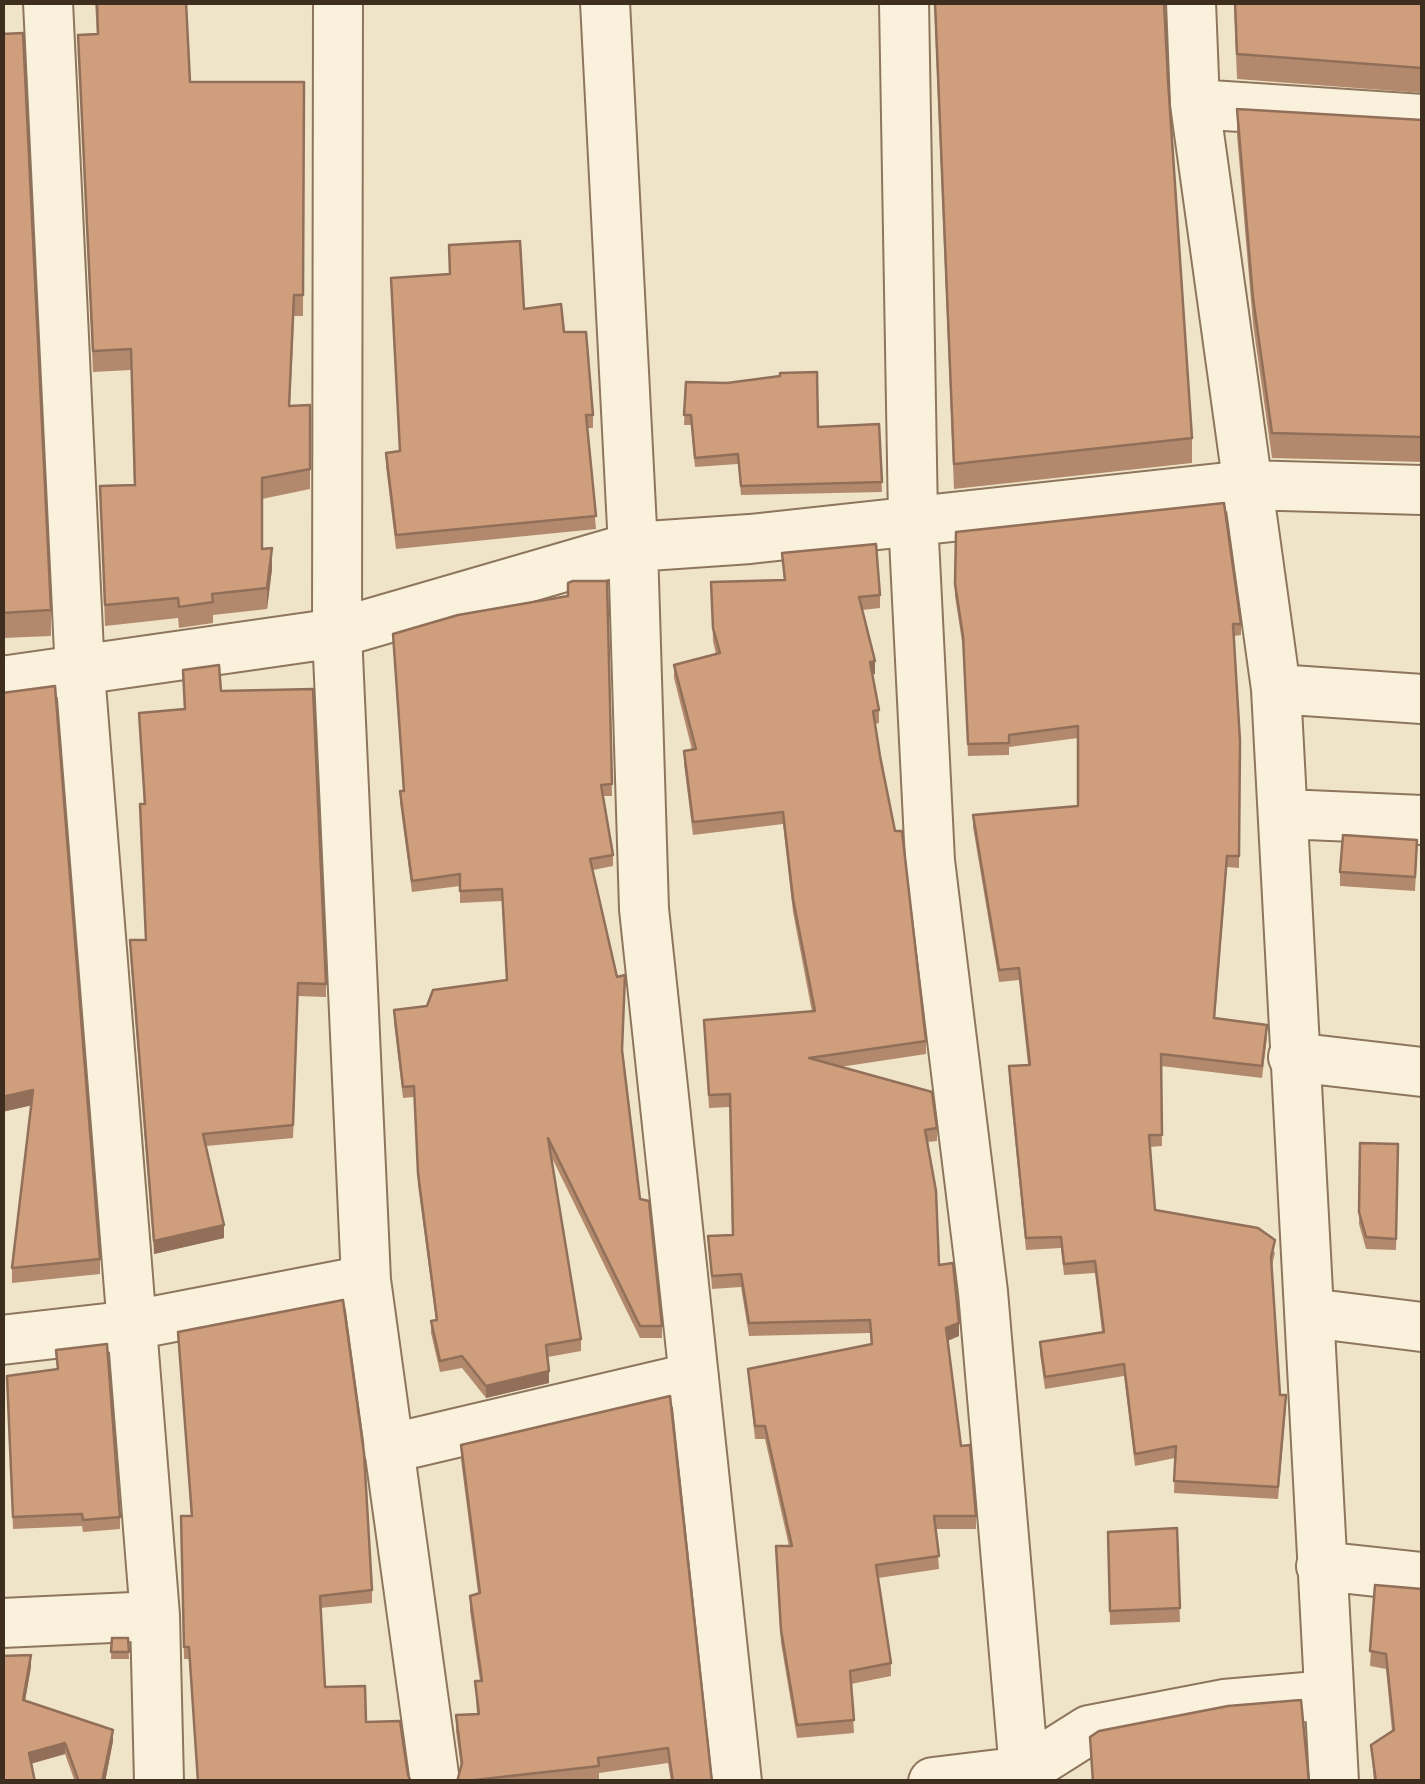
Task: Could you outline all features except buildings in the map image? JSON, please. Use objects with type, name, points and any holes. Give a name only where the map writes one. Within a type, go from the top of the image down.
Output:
[{"type":"street","points":[[48,2],[80,673],[156,1616],[158,1782]]},
{"type":"street","points":[[338,2],[336,633],[366,1280],[435,1782]]},
{"type":"street","points":[[605,2],[633,547],[644,908],[737,1782]]},
{"type":"street","points":[[904,2],[913,519],[930,862],[982,1292],[1024,1776]]},
{"type":"street","points":[[1192,2],[1195,104],[1276,689],[1334,1782]]},
{"type":"street","points":[[1195,104],[1422,119]]},
{"type":"street","points":[[2,681],[80,673],[336,633],[633,547],[750,539],[1246,485],[1422,490]]},
{"type":"street","points":[[1276,689],[1422,699]]},
{"type":"street","points":[[1285,814],[1422,820]]},
{"type":"street","points":[[1293,1057],[1422,1072]]},
{"type":"street","points":[[2,1340],[133,1324],[366,1280]]},
{"type":"street","points":[[1310,1314],[1422,1327]]},
{"type":"street","points":[[388,1449],[694,1377]]},
{"type":"street","points":[[1321,1566],[1422,1578]]},
{"type":"street","points":[[2,1623],[156,1616]]},
{"type":"street","points":[[933,1782],[1024,1776],[1089,1730],[1224,1704],[1329,1694]]}]
